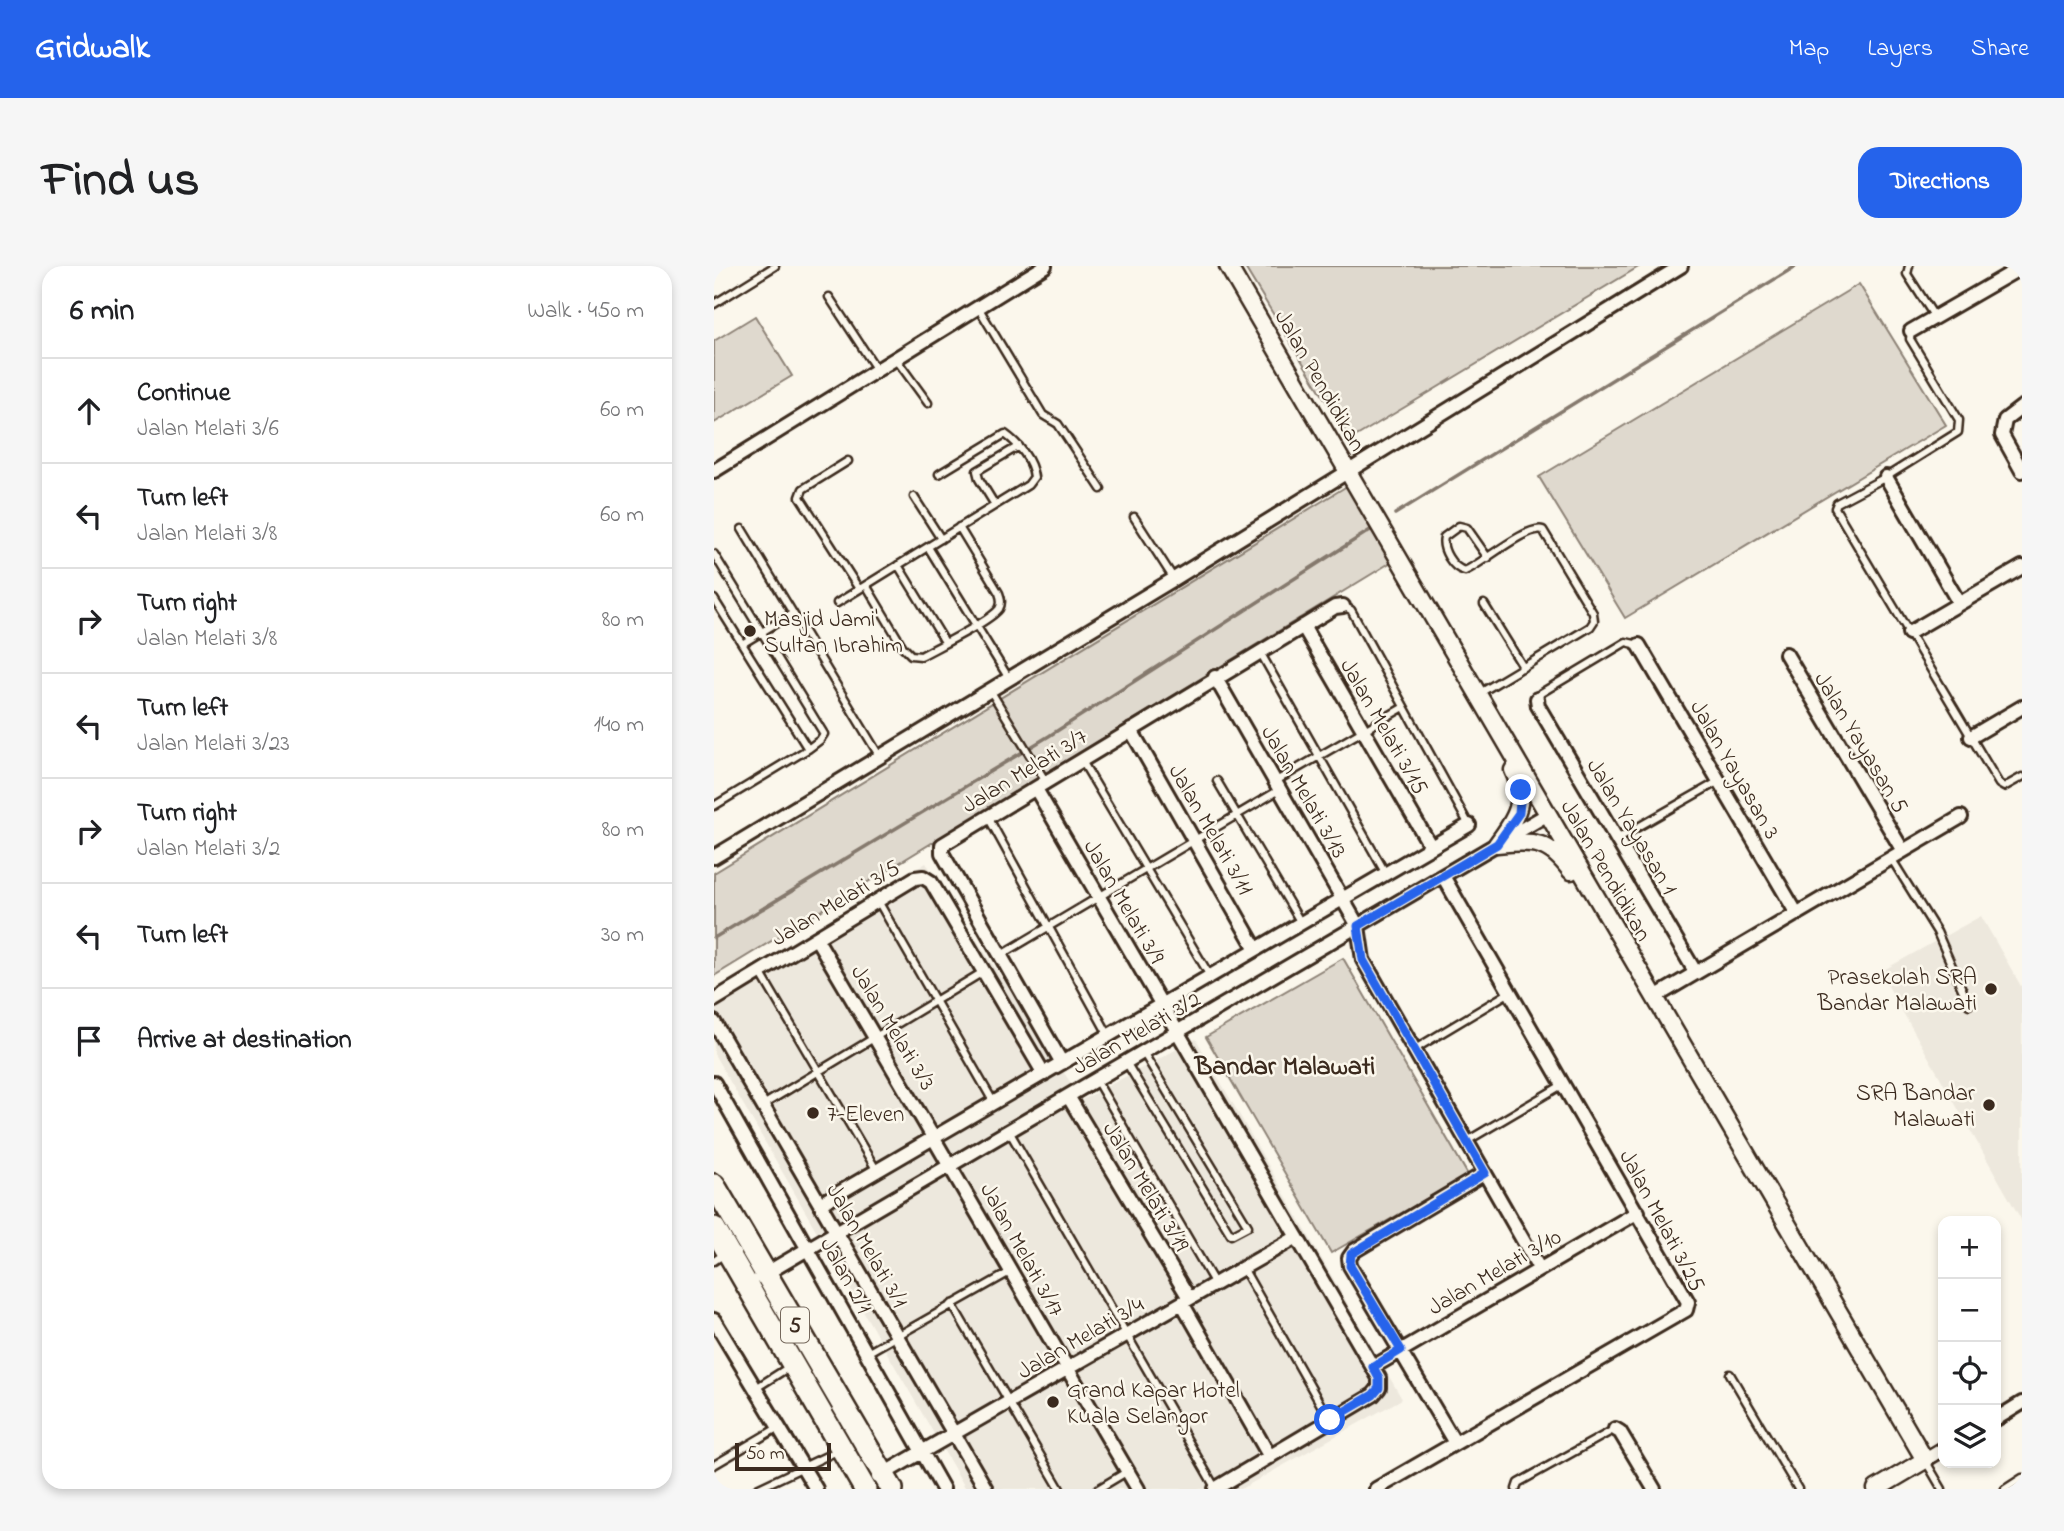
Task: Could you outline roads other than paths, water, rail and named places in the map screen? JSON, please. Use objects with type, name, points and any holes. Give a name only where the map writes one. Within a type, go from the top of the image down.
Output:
[{"type":"highway","name":"5","points":[[714,1185],[888,1481]]},
{"type":"highway","name":"5","points":[[714,1228],[721,1257],[745,1285],[863,1487]]},
{"type":"street","points":[[714,471],[1045,266]]},
{"type":"street","name":"Jalan Pendidikan","points":[[1228,266],[1925,1460]]},
{"type":"street","points":[[714,857],[989,688],[1174,579],[1681,266]]},
{"type":"street","points":[[1911,331],[2022,267]]},
{"type":"street","points":[[2022,407],[2010,414],[2002,428],[2004,442],[2022,471]]},
{"type":"street","points":[[1886,477],[1959,603]]},
{"type":"street","points":[[1909,633],[2020,571]]},
{"type":"street","name":"Jalan Melati 3/7","points":[[1062,1063],[998,957],[941,849],[944,843],[1082,761],[1215,677],[1335,607],[1343,606]]},
{"type":"street","name":"Jalan Melati 3/15","points":[[1303,626],[1431,847]]},
{"type":"street","name":"Jalan Yayasan 3","points":[[1639,645],[1797,914]]},
{"type":"street","name":"Jalan Yayasan 5","points":[[1786,654],[1903,851]]},
{"type":"street","name":"Jalan Melati 3/13","points":[[1215,677],[1358,926]]},
{"type":"street","name":"Jalan Yayasan 1","points":[[1537,699],[1538,706],[1696,973]]},
{"type":"street","points":[[1971,737],[2022,707]]},
{"type":"street","points":[[1497,844],[1512,824],[1521,802],[1518,780],[1498,728]]},
{"type":"street","name":"Jalan Melati 3/11","points":[[1131,730],[1256,949]]},
{"type":"street","name":"Jalan Melati 3/9","points":[[1042,783],[1098,897],[1373,1367]]},
{"type":"street","name":"Jalan Melati 3/2","points":[[745,1285],[1548,814]]},
{"type":"street","points":[[1655,998],[1961,817]]},
{"type":"street","points":[[820,1204],[1469,825]]},
{"type":"street","points":[[1497,844],[1541,844],[1557,852],[1604,911]]},
{"type":"street","name":"Jalan Melati 3/25","points":[[1376,1489],[1686,1310],[1687,1298],[1443,876]]},
{"type":"street","name":"Jalan Melati 3/5","points":[[714,1000],[915,878],[928,879],[1044,1074]]},
{"type":"street","points":[[1358,926],[1363,960],[1539,1268]]},
{"type":"street","name":"Jalan Melati 3/3","points":[[817,938],[935,1137]]},
{"type":"street","name":"Jalan Melati 3/1","points":[[714,1022],[986,1489]]},
{"type":"street","name":"Jalan 2/1","points":[[714,1083],[943,1489]]},
{"type":"street","name":"Jalan Melati 3/19","points":[[1068,1096],[1186,1301],[1270,1457]]},
{"type":"street","name":"Jalan Melati 3/17","points":[[935,1137],[1010,1272],[1138,1489]]},
{"type":"street","points":[[1455,1443],[1350,1266],[1349,1258],[1354,1251],[1485,1173]]},
{"type":"street","name":"Jalan Melati 3/10","points":[[1373,1367],[1637,1212]]},
{"type":"street","name":"Jalan Melati 3/4","points":[[863,1487],[888,1481],[922,1451],[1297,1237]]},
{"type":"street","points":[[714,1322],[816,1489]]},
{"type":"street","points":[[1215,1489],[1373,1395],[1379,1388],[1379,1378],[1373,1367]]},
{"type":"street","points":[[2001,1416],[2022,1403]]},
{"type":"street","points":[[1615,1429],[1620,1432],[1654,1489]]},
{"type":"street","points":[[1876,1489],[1938,1452]]},
{"type":"lane","points":[[714,303],[775,266]]},
{"type":"lane","points":[[1909,266],[1907,274],[1934,316]]},
{"type":"lane","points":[[829,296],[877,370]]},
{"type":"lane","points":[[978,307],[1043,415],[1058,424],[1101,489]]},
{"type":"lane","points":[[1911,331],[1910,339],[1959,420],[1959,427],[1955,434],[1838,503],[1835,509],[2001,787],[2022,778]]},
{"type":"lane","points":[[896,359],[928,403]]},
{"type":"lane","points":[[837,603],[1028,485],[1034,477],[1033,468],[1019,446],[1003,435],[939,474]]},
{"type":"lane","points":[[995,505],[977,471],[1019,446]]},
{"type":"lane","points":[[849,461],[803,489],[800,497],[859,589]]},
{"type":"lane","points":[[914,497],[940,539]]},
{"type":"lane","points":[[1134,517],[1174,579]]},
{"type":"lane","points":[[1478,694],[1590,626],[1594,617],[1543,530],[1532,530],[1488,558],[1461,570],[1455,566],[1442,540],[1456,528],[1463,526],[1488,558]]},
{"type":"lane","points":[[866,585],[903,647],[911,654],[921,656],[977,624],[998,610],[1001,601],[999,593],[959,527]]},
{"type":"lane","points":[[742,529],[880,757]]},
{"type":"lane","points":[[928,547],[1008,677]]},
{"type":"lane","points":[[714,555],[823,730],[823,737],[808,749],[714,806]]},
{"type":"lane","points":[[898,565],[945,642]]},
{"type":"lane","points":[[714,599],[808,749]]},
{"type":"lane","points":[[1484,604],[1523,667]]},
{"type":"lane","points":[[1343,606],[1351,610],[1469,825]]},
{"type":"lane","points":[[743,644],[793,613]]},
{"type":"lane","points":[[1537,699],[1541,693],[1626,642],[1633,641],[1639,645]]},
{"type":"lane","points":[[1260,652],[1386,874]]},
{"type":"lane","points":[[989,688],[1042,783]]},
{"type":"lane","points":[[998,957],[1236,816],[1319,756],[1404,707]]},
{"type":"lane","points":[[1082,761],[1210,976]]},
{"type":"lane","points":[[1217,781],[1301,923]]},
{"type":"lane","points":[[1617,839],[1719,781]]},
{"type":"lane","points":[[988,816],[1109,1036]]},
{"type":"lane","points":[[1891,858],[1937,932],[1969,1005]]},
{"type":"lane","points":[[877,901],[994,1103]]},
{"type":"lane","points":[[760,972],[877,1171]]},
{"type":"lane","points":[[762,1105],[983,972]]},
{"type":"lane","points":[[1415,1049],[1510,992]]},
{"type":"lane","points":[[1126,1062],[1231,1236],[1248,1226],[1143,1052]]},
{"type":"lane","points":[[1096,1080],[1215,1284]]},
{"type":"lane","points":[[1467,1141],[1563,1085]]},
{"type":"lane","points":[[1009,1131],[1215,1489]]},
{"type":"lane","points":[[1243,1268],[1330,1420]]},
{"type":"lane","points":[[866,1353],[1010,1272]]},
{"type":"lane","points":[[952,1304],[1060,1489]]},
{"type":"lane","points":[[756,1388],[792,1365]]},
{"type":"lane","points":[[1730,1374],[1798,1489]]},
{"type":"lane","points":[[714,1465],[779,1427]]},
{"type":"lane","points":[[1516,1489],[1518,1483],[1615,1429]]},
{"type":"lane","points":[[757,1489],[842,1448]]},
{"type":"lane","points":[[1925,1460],[1942,1489]]},
{"type":"lane","points":[[1098,1489],[1128,1471]]},
{"type":"lane","points":[[2005,1489],[2022,1478]]},
{"type":"waterway","points":[[1395,514],[1796,266]]},
{"type":"waterway","points":[[714,938],[1049,736],[1375,527]]},
{"type":"place","name":"Masjid Jami' Sultan Ibrahim","points":[[750,631]]},
{"type":"place","name":"Prasekolah SRA Bandar Malawati","points":[[1991,989]]},
{"type":"place","name":"SRA Bandar Malawati","points":[[1989,1105]]},
{"type":"place","name":"7-Eleven","points":[[813,1113]]},
{"type":"place","name":"Grand Kapar Hotel Kuala Selangor","points":[[1053,1402]]},
{"type":"district","name":"Bandar Malawati","points":[[1285,1065]]}]
